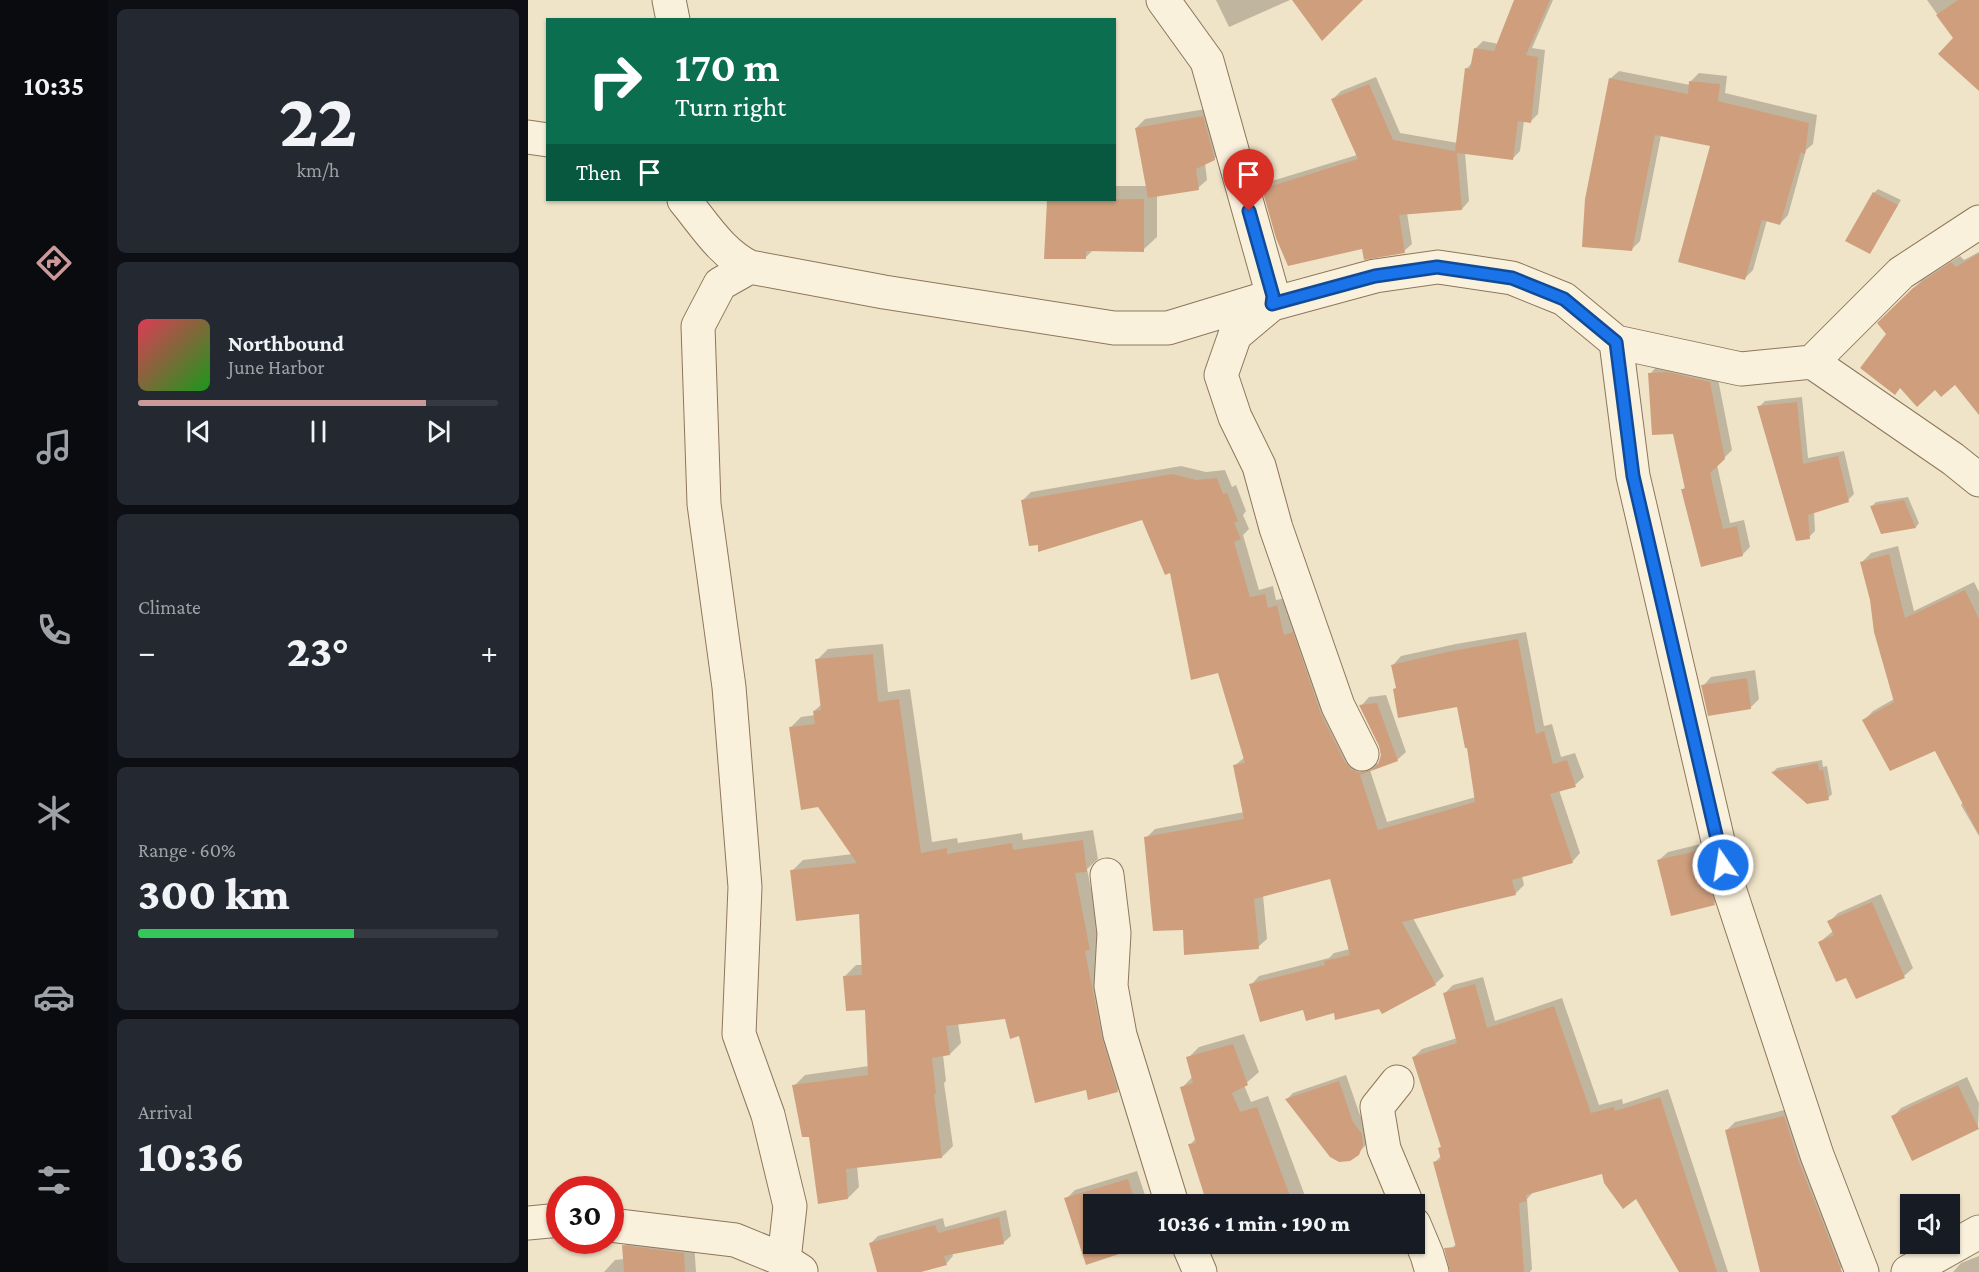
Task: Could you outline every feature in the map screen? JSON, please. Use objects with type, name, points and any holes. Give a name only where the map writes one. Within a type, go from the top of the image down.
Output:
[{"type":"street","points":[[669,0],[673,18]]},
{"type":"street","points":[[1163,0],[1207,61],[1272,300]]},
{"type":"street","points":[[528,137],[546,140]]},
{"type":"street","points":[[685,201],[737,259],[884,292],[1114,328],[1168,328],[1272,300],[1375,276],[1437,267],[1512,278],[1564,299],[1616,342],[1741,369],[1812,362],[1901,273],[1979,222]]},
{"type":"street","points":[[714,201],[737,259]]},
{"type":"street","points":[[624,1227],[735,1240],[793,1266],[790,1206],[768,1115],[739,1034],[745,887],[729,687],[704,504],[698,326],[720,284],[737,259]]},
{"type":"street","points":[[1272,300],[1235,335],[1221,375],[1234,417],[1259,466],[1276,528],[1338,706],[1362,754]]},
{"type":"street","points":[[1616,342],[1633,476],[1729,888],[1817,1155],[1863,1272]]},
{"type":"street","points":[[1812,362],[1953,459],[1979,480]]},
{"type":"street","points":[[1107,875],[1114,933],[1111,986],[1120,1035],[1169,1194]]},
{"type":"street","points":[[1397,1082],[1377,1107],[1384,1149],[1403,1194]]},
{"type":"street","points":[[528,1223],[546,1221]]},
{"type":"street","points":[[1908,1272],[1979,1232]]},
{"type":"street","points":[[1425,1250],[1432,1272]]},
{"type":"street","points":[[1192,1254],[1200,1272]]},
{"type":"building","points":[[1292,0],[1363,0],[1322,41]]},
{"type":"building","points":[[1514,0],[1550,0],[1526,55],[1538,57],[1531,123],[1518,121],[1513,160],[1457,153],[1462,210],[1399,215],[1405,253],[1364,260],[1362,249],[1288,266],[1276,238],[1262,189],[1358,159],[1331,99],[1369,84],[1393,140],[1455,151],[1465,68],[1470,69],[1474,48],[1494,51]]},
{"type":"building","points":[[1958,0],[1979,0],[1979,91],[1938,54],[1953,38],[1936,15]]},
{"type":"building","points":[[1609,78],[1688,94],[1689,81],[1720,84],[1718,101],[1809,123],[1805,154],[1801,152],[1780,225],[1762,220],[1745,280],[1678,262],[1710,146],[1655,135],[1632,251],[1582,247],[1585,199]]},
{"type":"building","points":[[1203,116],[1215,160],[1196,169],[1199,190],[1148,198],[1135,128]]},
{"type":"building","points":[[1873,192],[1898,205],[1870,254],[1845,241]]},
{"type":"building","points":[[1144,199],[1144,252],[1086,251],[1086,259],[1044,259],[1047,201]]},
{"type":"building","points":[[1979,253],[1979,415],[1955,385],[1941,397],[1935,390],[1917,407],[1900,388],[1895,395],[1860,368],[1886,334],[1877,323],[1913,288],[1951,262],[1956,267]]},
{"type":"building","points":[[1668,372],[1710,382],[1725,459],[1710,473],[1723,529],[1737,526],[1743,556],[1701,567],[1681,489],[1685,489],[1673,434],[1652,435],[1648,373]]},
{"type":"building","points":[[1797,402],[1803,464],[1838,456],[1849,502],[1808,515],[1810,539],[1796,541],[1757,406]]},
{"type":"building","points":[[1172,474],[1196,480],[1217,478],[1223,494],[1227,493],[1238,521],[1234,523],[1241,539],[1234,542],[1250,597],[1265,594],[1268,608],[1277,605],[1284,635],[1293,632],[1321,714],[1345,762],[1351,769],[1360,773],[1371,770],[1378,764],[1381,755],[1359,705],[1377,703],[1398,761],[1360,775],[1378,830],[1475,802],[1467,748],[1465,748],[1457,707],[1398,718],[1393,689],[1396,688],[1391,665],[1518,639],[1536,734],[1544,731],[1553,764],[1567,760],[1576,787],[1550,794],[1573,863],[1512,880],[1516,895],[1402,922],[1436,985],[1382,1014],[1379,1009],[1335,1020],[1334,1013],[1306,1021],[1303,1010],[1260,1022],[1249,984],[1325,965],[1324,961],[1350,955],[1330,879],[1254,899],[1259,949],[1184,955],[1183,930],[1153,931],[1144,837],[1244,819],[1233,765],[1245,763],[1218,673],[1191,680],[1170,573],[1165,575],[1142,520],[1038,552],[1038,545],[1029,546],[1021,500]]},
{"type":"building","points":[[1904,500],[1916,528],[1881,534],[1870,506]]},
{"type":"building","points":[[1889,554],[1905,618],[1965,590],[1979,619],[1979,835],[1935,751],[1890,771],[1862,720],[1894,702],[1874,632],[1870,600],[1860,562]]},
{"type":"building","points":[[873,654],[878,702],[899,699],[921,853],[947,848],[947,854],[1012,843],[1013,850],[1083,840],[1087,872],[1075,873],[1090,950],[1085,951],[1102,1038],[1118,1092],[1088,1100],[1086,1090],[1035,1103],[1019,1036],[1010,1039],[1005,1019],[946,1026],[950,1055],[932,1058],[942,1158],[846,1169],[848,1199],[818,1204],[809,1137],[802,1137],[792,1085],[868,1075],[865,1010],[846,1011],[843,976],[862,975],[859,914],[796,921],[790,870],[857,863],[818,807],[801,810],[789,727],[815,724],[813,711],[821,710],[815,659]]},
{"type":"building","points":[[1747,678],[1751,709],[1708,716],[1701,685]]},
{"type":"building","points":[[1818,763],[1819,770],[1823,770],[1829,800],[1807,804],[1771,772]]},
{"type":"building","points":[[1701,850],[1715,905],[1671,916],[1657,860]]},
{"type":"building","points":[[1872,902],[1905,978],[1856,999],[1846,978],[1836,982],[1818,942],[1834,935],[1827,921]]},
{"type":"building","points":[[1475,984],[1487,1028],[1554,1006],[1591,1113],[1614,1107],[1615,1111],[1660,1097],[1717,1272],[1679,1272],[1636,1199],[1623,1209],[1604,1183],[1602,1174],[1526,1195],[1527,1201],[1519,1203],[1524,1272],[1450,1272],[1444,1248],[1456,1247],[1433,1162],[1441,1160],[1438,1148],[1441,1147],[1412,1057],[1457,1043],[1443,993]]},
{"type":"building","points":[[1233,1044],[1248,1085],[1232,1093],[1240,1112],[1257,1107],[1289,1194],[1204,1194],[1188,1144],[1196,1143],[1180,1087],[1193,1083],[1186,1057]]},
{"type":"building","points":[[1339,1081],[1353,1122],[1362,1134],[1363,1145],[1359,1155],[1350,1161],[1339,1162],[1330,1157],[1285,1099]]},
{"type":"building","points":[[1958,1085],[1979,1129],[1912,1161],[1891,1116]]},
{"type":"building","points":[[1784,1116],[1799,1162],[1842,1272],[1760,1272],[1725,1130]]},
{"type":"building","points":[[1128,1179],[1133,1194],[1083,1194],[1083,1254],[1119,1254],[1086,1265],[1064,1198]]},
{"type":"building","points":[[999,1217],[1004,1244],[944,1256],[947,1265],[921,1272],[877,1272],[869,1243],[935,1225],[938,1233]]},
{"type":"building","points":[[624,1245],[684,1253],[685,1272],[624,1272]]},
{"type":"route","points":[[1249,211],[1273,296],[1272,304],[1375,276],[1437,267],[1512,278],[1564,299],[1616,342],[1633,476],[1723,865]]}]
